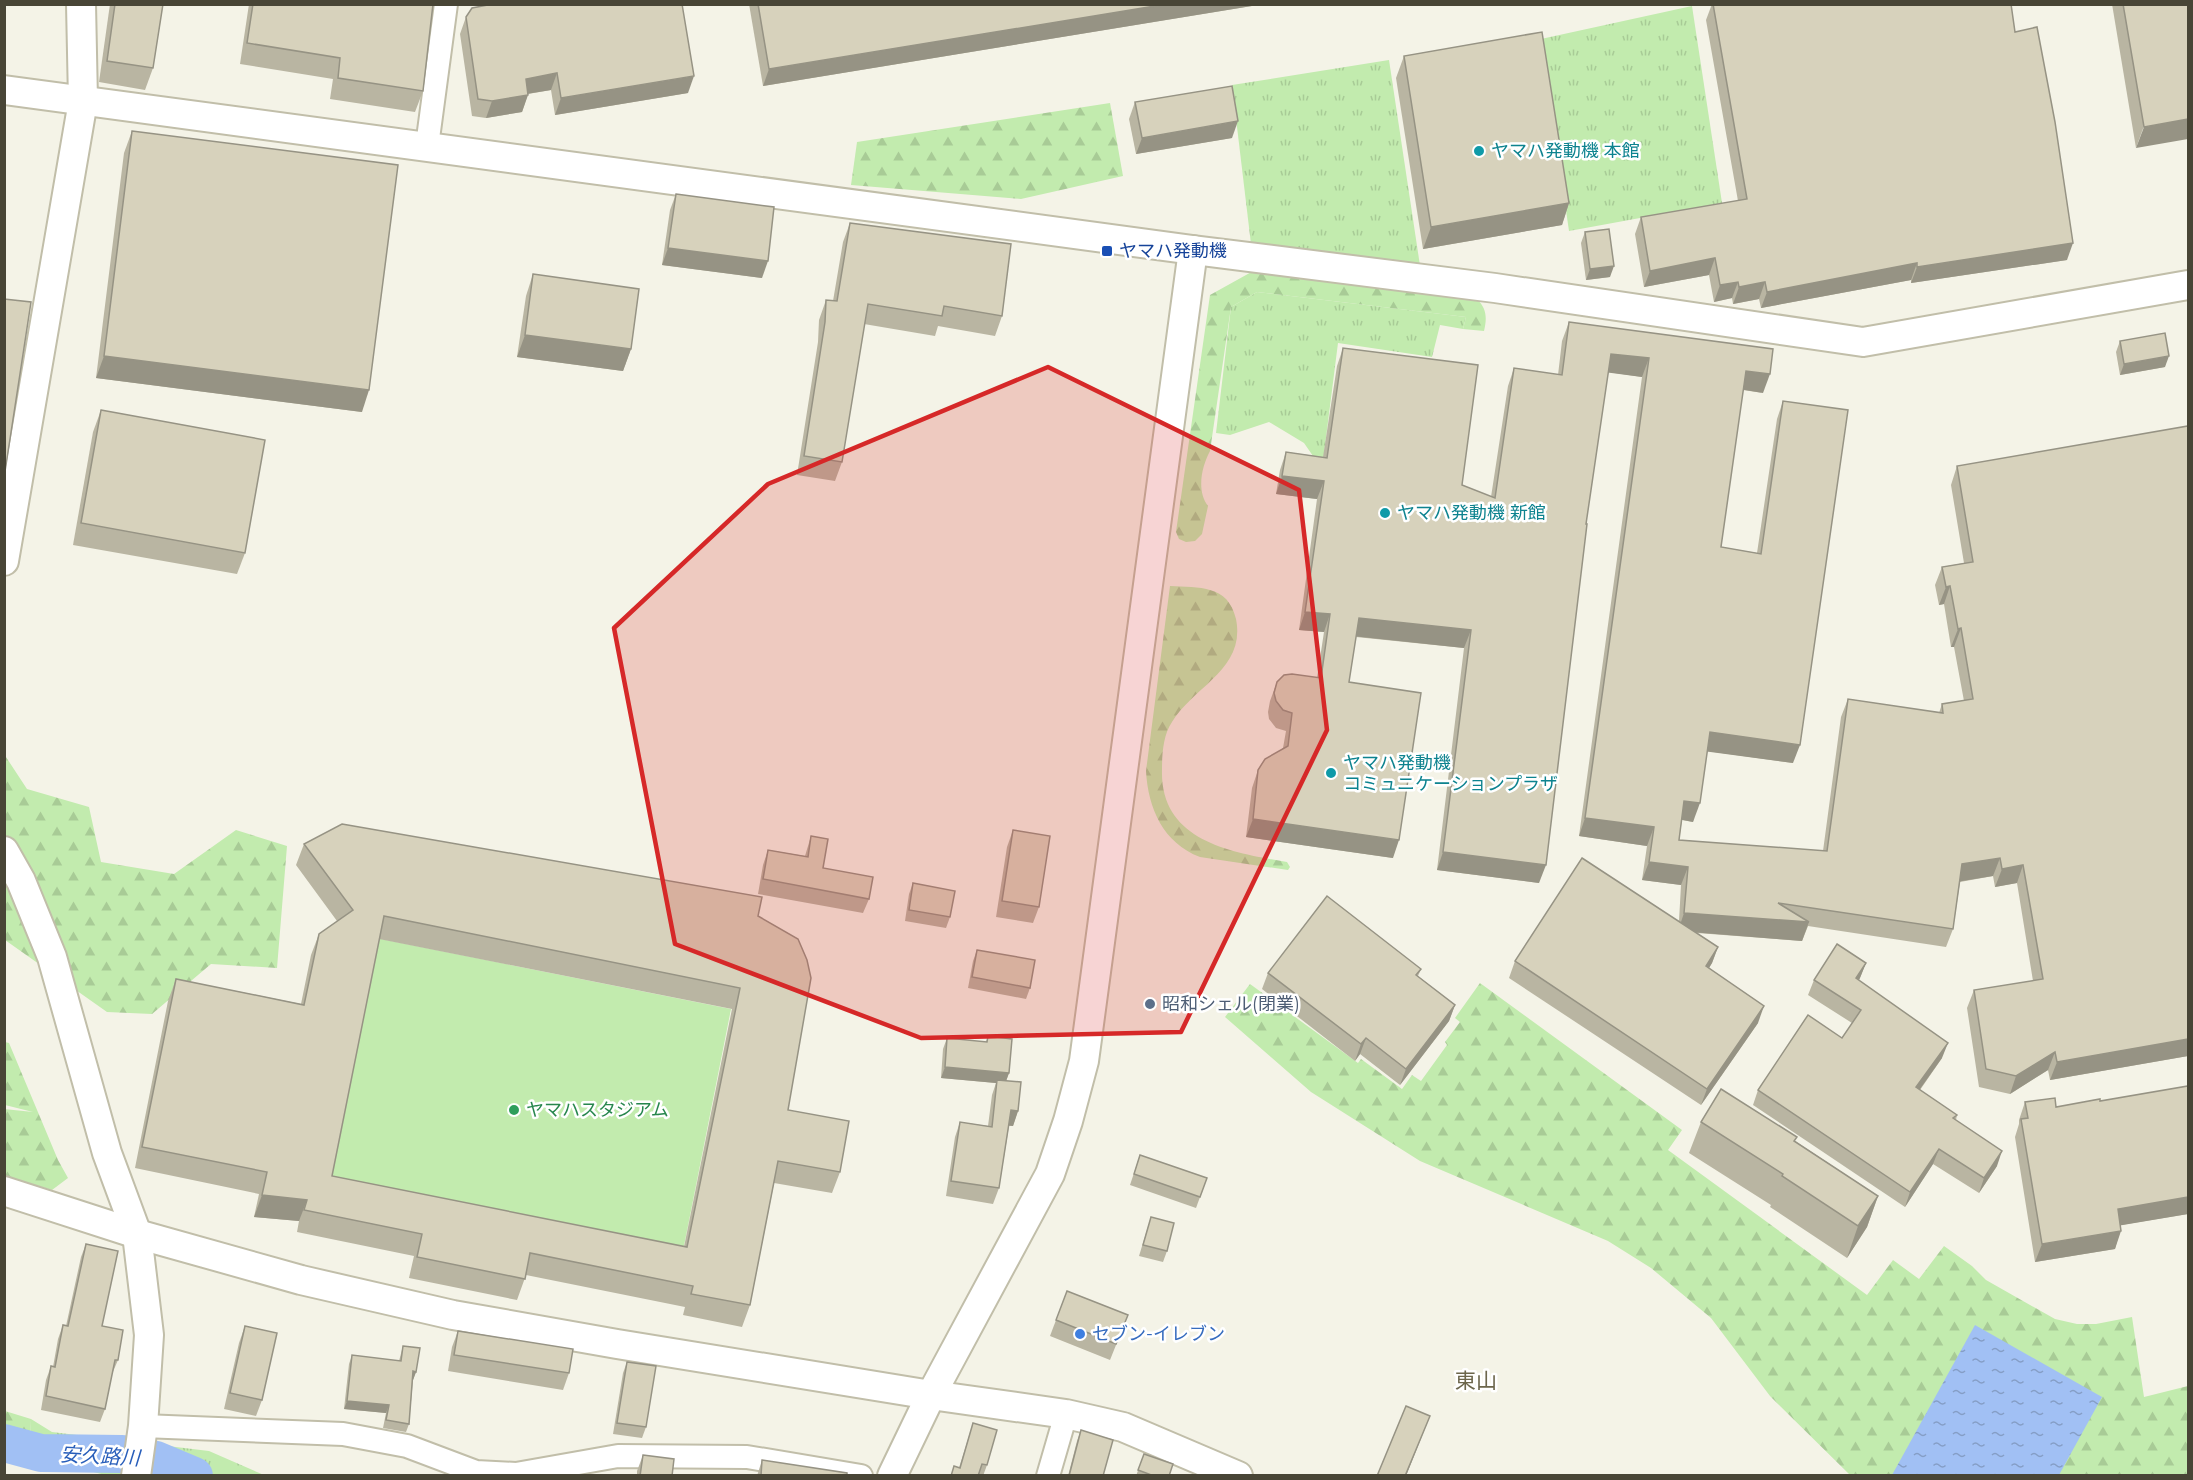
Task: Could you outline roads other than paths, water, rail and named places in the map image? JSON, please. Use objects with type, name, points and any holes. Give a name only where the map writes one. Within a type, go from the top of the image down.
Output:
[{"type":"street","points":[[4,561],[83,101],[81,4]]},
{"type":"street","points":[[427,146],[446,4]]},
{"type":"street","points":[[4,90],[1193,250],[1495,288],[1863,342],[2188,285]]},
{"type":"street","points":[[892,1476],[931,1395],[1050,1174],[1068,1121],[1084,1061],[1193,250]]},
{"type":"street","points":[[4,852],[21,881],[52,957],[106,1153],[137,1234],[149,1335],[143,1432],[137,1474]]},
{"type":"street","points":[[4,1191],[137,1234],[301,1280],[453,1315],[931,1395],[1066,1414],[1123,1427],[1221,1472]]},
{"type":"street","points":[[1048,1476],[1066,1414]]},
{"type":"street","points":[[143,1432],[343,1434],[407,1446],[476,1472],[516,1474],[618,1456],[747,1457],[861,1476]]},
{"type":"water","points":[[1975,1325],[2102,1397],[2059,1475],[1892,1475]]},
{"type":"waterway","name":"安久路川","points":[[4,1443],[41,1453],[122,1454],[156,1460],[194,1476]]},
{"type":"place","name":"ヤマハ発動機 本館","points":[[1479,151]]},
{"type":"place","name":"ヤマハ発動機","points":[[1107,251]]},
{"type":"place","name":"ヤマハ発動機 新館","points":[[1385,513]]},
{"type":"place","name":"ヤマハ発動機 コミュニケーションプラザ","points":[[1331,773]]},
{"type":"place","name":"昭和シェル(閉業)","points":[[1150,1004]]},
{"type":"place","name":"ヤマハスタジアム","points":[[514,1110]]},
{"type":"place","name":"セブン-イレブン","points":[[1080,1334]]},
{"type":"district","name":"東山","points":[[1476,1380]]}]
